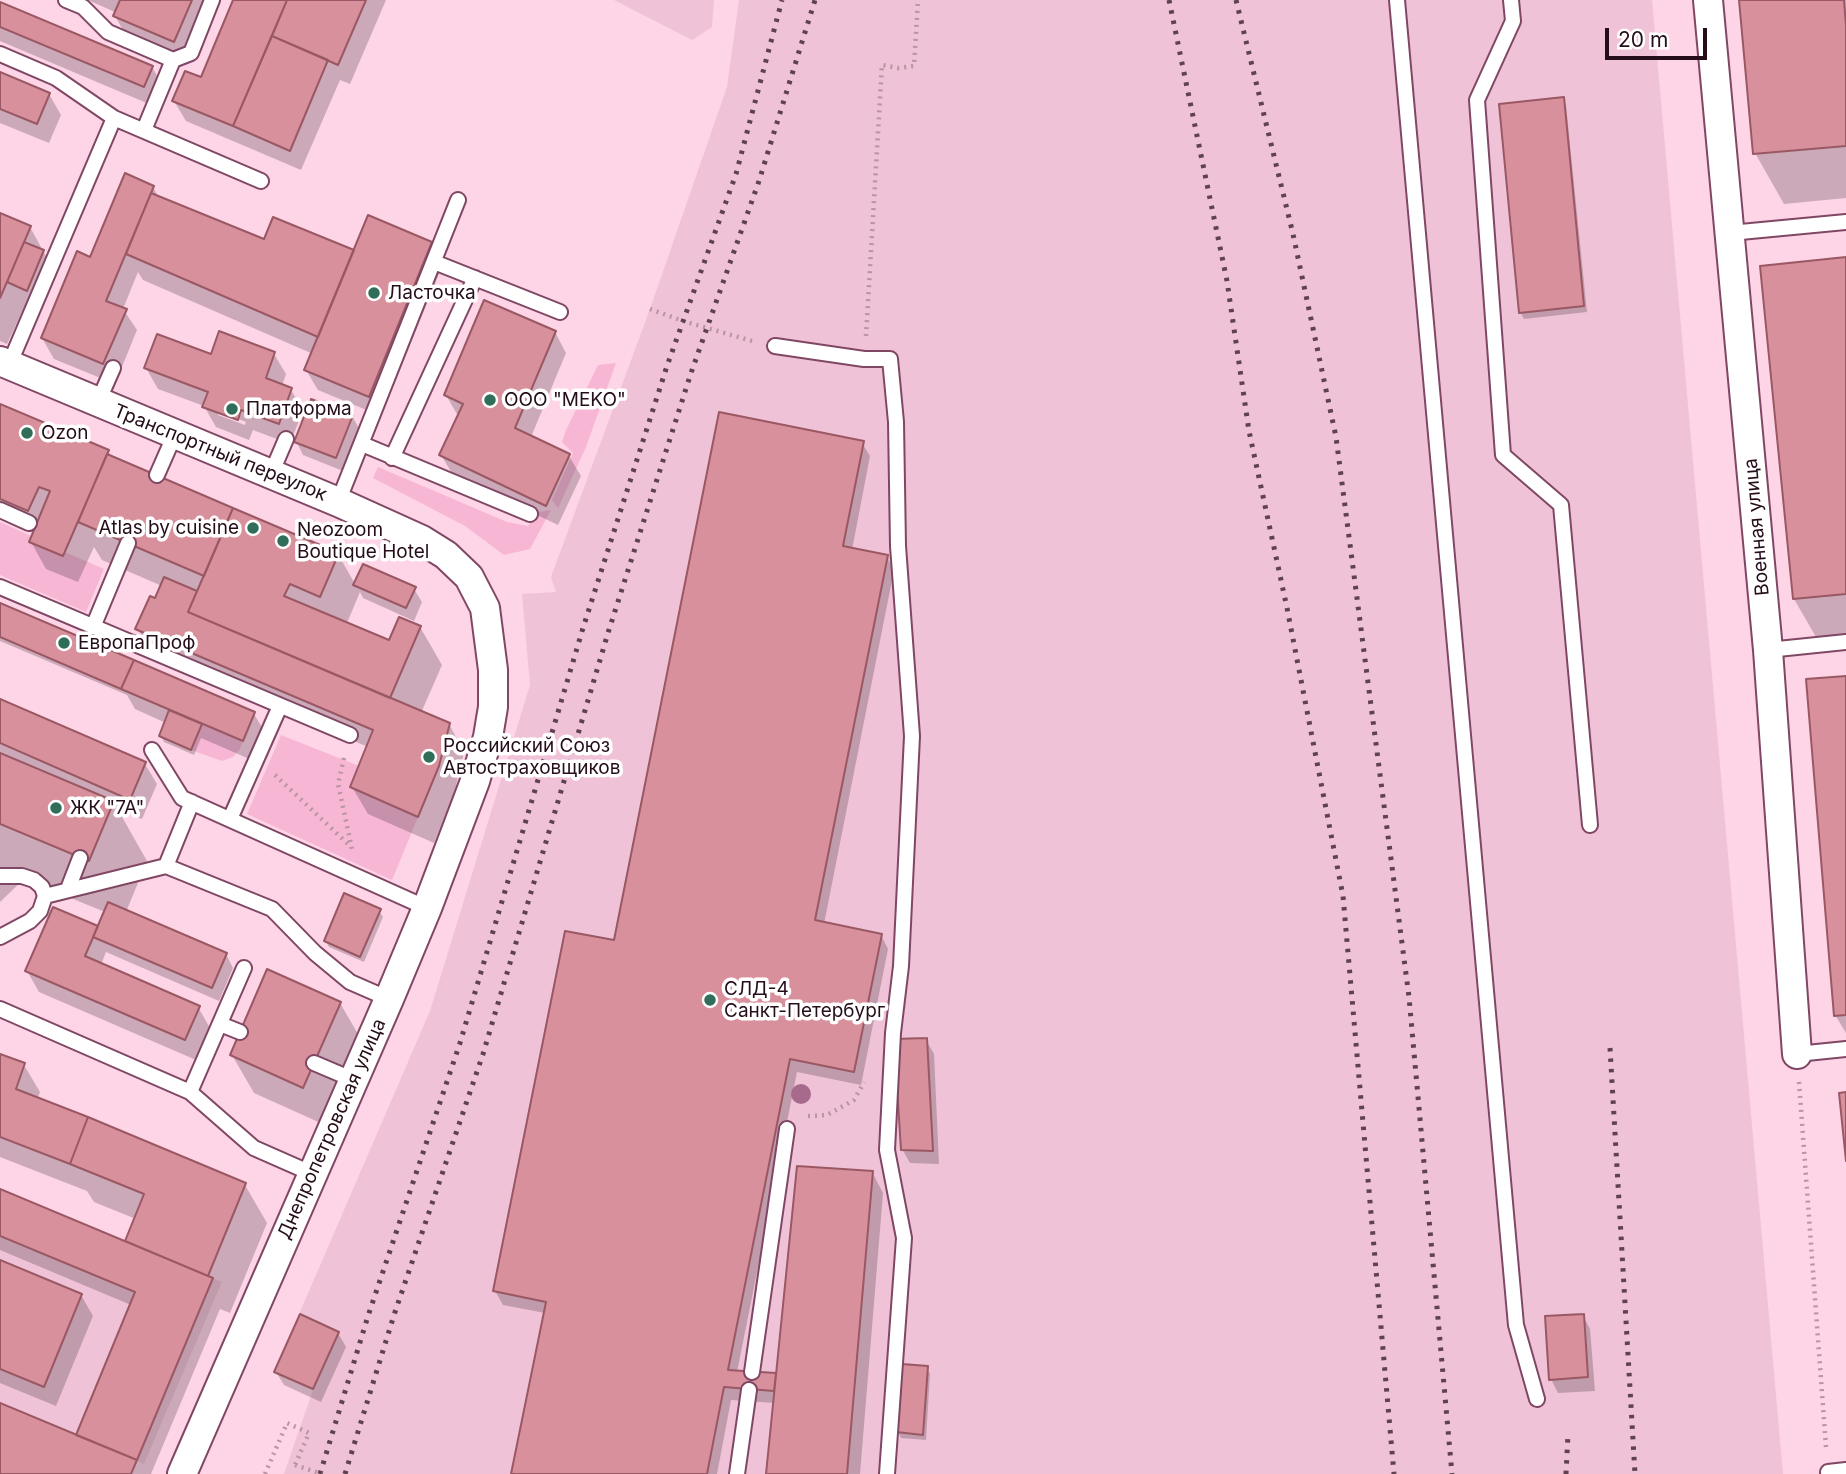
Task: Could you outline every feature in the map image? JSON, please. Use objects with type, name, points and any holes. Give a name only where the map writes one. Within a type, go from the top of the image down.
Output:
[{"type":"street","name":"Военная улица","points":[[1709,0],[1768,650],[1797,1054]]},
{"type":"street","name":"Транспортный переулок","points":[[4,363],[338,502],[422,540],[446,555],[469,577],[485,608],[493,670],[493,707],[488,737],[475,781]]},
{"type":"street","name":"Днепропетровская улица","points":[[182,1474],[390,999],[475,781]]},
{"type":"lane","points":[[66,0],[83,7],[107,32],[173,60],[191,53],[212,0]]},
{"type":"lane","points":[[1398,0],[1516,1325],[1536,1399]]},
{"type":"lane","points":[[1511,0],[1513,21],[1477,100],[1503,455],[1561,505],[1590,825]]},
{"type":"lane","points":[[0,54],[56,78],[114,118],[261,181]]},
{"type":"lane","points":[[144,130],[173,60]]},
{"type":"lane","points":[[4,363],[114,118]]},
{"type":"lane","points":[[338,502],[458,200]]},
{"type":"lane","points":[[1730,233],[1846,222]]},
{"type":"lane","points":[[434,262],[560,312]]},
{"type":"lane","points":[[392,458],[475,278]]},
{"type":"lane","points":[[775,346],[864,359],[890,359],[896,422],[898,546],[912,736],[901,966],[893,1034],[887,1150],[904,1238],[887,1474]]},
{"type":"lane","points":[[98,402],[113,368]]},
{"type":"lane","points":[[157,475],[175,434]]},
{"type":"lane","points":[[271,474],[286,439]]},
{"type":"lane","points":[[362,444],[530,514]]},
{"type":"lane","points":[[0,510],[29,523]]},
{"type":"lane","points":[[93,626],[128,543]]},
{"type":"lane","points":[[0,587],[350,735]]},
{"type":"lane","points":[[1768,650],[1846,642]]},
{"type":"lane","points":[[230,819],[279,706]]},
{"type":"lane","points":[[152,750],[182,798],[427,908]]},
{"type":"lane","points":[[166,866],[192,802]]},
{"type":"lane","points":[[68,889],[80,858]]},
{"type":"lane","points":[[45,896],[166,866],[272,909],[315,953],[350,982],[390,999]]},
{"type":"lane","points":[[0,876],[22,876],[34,880],[42,887],[45,896],[40,911],[30,921],[0,937]]},
{"type":"lane","points":[[190,1092],[244,968]]},
{"type":"lane","points":[[0,1009],[190,1092],[254,1147],[313,1174]]},
{"type":"lane","points":[[219,1024],[240,1032]]},
{"type":"lane","points":[[1797,1054],[1846,1049]]},
{"type":"lane","points":[[314,1063],[354,1080]]},
{"type":"lane","points":[[752,1372],[787,1129]]},
{"type":"lane","points":[[737,1474],[749,1390]]},
{"type":"lane","points":[[1828,1472],[1846,1470]]},
{"type":"path","points":[[864,359],[882,65],[898,68],[914,66],[918,0]]},
{"type":"path","points":[[650,309],[775,346]]},
{"type":"path","points":[[350,735],[338,783],[358,877]]},
{"type":"path","points":[[257,758],[352,847]]},
{"type":"path","points":[[1797,1054],[1828,1472]]},
{"type":"path","points":[[787,1129],[802,1116],[827,1115],[855,1100],[865,1081]]},
{"type":"path","points":[[265,1474],[287,1423],[309,1433],[295,1465],[322,1474]]},
{"type":"shaded area","points":[[614,0],[714,0],[712,27],[692,40]]},
{"type":"shaded area","points":[[739,0],[1652,0],[1783,1474],[284,1474],[313,1390],[274,1372],[430,1011],[530,685],[522,594],[556,592],[551,577],[650,309],[727,87]]},
{"type":"shaded area","points":[[616,363],[586,447],[558,508],[552,500],[573,453],[562,442],[566,430],[598,365]]},
{"type":"shaded area","points":[[378,467],[507,522],[528,526],[538,512],[551,510],[530,549],[504,555],[465,526],[373,478]]},
{"type":"shaded area","points":[[0,522],[31,536],[29,542],[63,556],[65,552],[104,569],[86,612],[0,575]]},
{"type":"shaded area","points":[[202,724],[243,741],[240,749],[233,757],[222,761],[191,750]]},
{"type":"shaded area","points":[[281,735],[359,766],[351,787],[418,817],[392,880],[247,814]]},
{"type":"shaded area","points":[[0,1189],[222,1282],[144,1464],[0,1403]]},
{"type":"building","points":[[120,0],[192,0],[174,42],[113,16]]},
{"type":"building","points":[[233,0],[287,0],[233,126],[172,101],[185,71],[201,77]]},
{"type":"building","points":[[287,0],[366,0],[338,65],[272,36]]},
{"type":"building","points":[[1739,0],[1844,0],[1846,146],[1753,154]]},
{"type":"building","points":[[0,2],[153,66],[144,87],[0,27]]},
{"type":"building","points":[[272,36],[328,60],[290,151],[233,126]]},
{"type":"building","points":[[0,72],[50,93],[37,124],[0,109]]},
{"type":"building","points":[[1564,97],[1584,306],[1519,313],[1499,104]]},
{"type":"building","points":[[125,173],[154,186],[106,301],[127,309],[103,364],[41,338],[77,251],[90,257]]},
{"type":"building","points":[[151,193],[264,239],[273,217],[354,250],[318,337],[126,254]]},
{"type":"building","points":[[0,213],[31,226],[0,298]]},
{"type":"building","name":"Ласточка","points":[[368,215],[432,242],[369,397],[304,370]]},
{"type":"building","points":[[24,242],[44,250],[27,291],[7,282]]},
{"type":"building","points":[[1846,257],[1846,594],[1793,599],[1760,266]]},
{"type":"building","name":"OOO \"MEKO\"","points":[[484,300],[556,331],[515,428],[570,454],[546,506],[439,455],[463,404],[444,395]]},
{"type":"building","points":[[219,331],[275,352],[266,378],[292,388],[279,424],[241,410],[238,420],[202,407],[208,392],[144,368],[157,334],[211,354]]},
{"type":"building","points":[[311,399],[353,415],[336,458],[294,442]]},
{"type":"building","points":[[0,404],[109,450],[63,556],[29,542],[50,491],[39,487],[28,511],[0,499]]},
{"type":"building","name":"СЛД-4 Санкт-Петербург","points":[[719,412],[864,441],[843,546],[888,555],[815,920],[882,934],[854,1072],[790,1059],[728,1370],[776,1373],[774,1391],[724,1387],[707,1474],[511,1474],[546,1302],[493,1291],[565,931],[614,940]]},
{"type":"building","points":[[107,454],[233,508],[204,576],[78,522]]},
{"type":"building","points":[[233,508],[339,553],[320,597],[290,584],[284,596],[389,640],[399,617],[421,626],[390,698],[188,612]]},
{"type":"building","points":[[363,564],[416,587],[406,608],[353,585]]},
{"type":"building","points":[[164,577],[197,591],[188,612],[450,723],[439,766],[418,817],[350,787],[373,730],[135,629],[150,596],[155,598]]},
{"type":"building","points":[[0,603],[134,660],[121,689],[0,637]]},
{"type":"building","points":[[134,660],[255,712],[243,741],[121,689]]},
{"type":"building","points":[[1846,676],[1846,1015],[1834,1016],[1806,679]]},
{"type":"building","points":[[0,699],[146,762],[130,800],[0,743]]},
{"type":"building","points":[[169,710],[202,724],[191,750],[159,736]]},
{"type":"building","name":"ЖК \"7А\"","points":[[0,753],[114,801],[89,861],[0,824]]},
{"type":"building","points":[[344,893],[381,909],[360,957],[324,941]]},
{"type":"building","points":[[108,902],[227,953],[212,988],[93,937]]},
{"type":"building","points":[[53,907],[98,926],[85,956],[200,1006],[185,1040],[25,971]]},
{"type":"building","points":[[267,969],[341,1002],[303,1088],[230,1055]]},
{"type":"building","points":[[927,1038],[933,1151],[901,1150],[894,1039]]},
{"type":"building","points":[[0,1054],[25,1063],[16,1089],[88,1117],[70,1164],[0,1137]]},
{"type":"building","points":[[1846,1092],[1846,1161],[1839,1093]]},
{"type":"building","points":[[88,1117],[246,1183],[208,1276],[125,1241],[144,1194],[70,1164]]},
{"type":"building","points":[[797,1166],[873,1171],[847,1474],[766,1474]]},
{"type":"building","points":[[0,1189],[213,1278],[137,1460],[76,1435],[135,1292],[0,1236]]},
{"type":"building","points":[[0,1260],[82,1294],[44,1387],[0,1369]]},
{"type":"building","points":[[300,1314],[339,1332],[313,1389],[274,1372]]},
{"type":"building","points":[[1584,1314],[1588,1377],[1549,1380],[1545,1316]]},
{"type":"building","points":[[902,1364],[928,1366],[923,1435],[896,1432]]},
{"type":"building","points":[[0,1403],[137,1460],[131,1474],[0,1474]]},
{"type":"railway","points":[[320,1474],[368,1316],[460,1043],[583,628],[667,366],[736,174],[782,0]]},
{"type":"railway","points":[[345,1474],[394,1315],[483,1054],[608,633],[691,373],[759,181],[815,0]]},
{"type":"railway","points":[[1169,0],[1227,281],[1249,431],[1287,608],[1343,896],[1394,1474]]},
{"type":"railway","points":[[1236,0],[1293,234],[1336,437],[1409,997],[1452,1474]]},
{"type":"railway","points":[[1610,1048],[1635,1474]]},
{"type":"railway","points":[[1566,1474],[1568,1434]]},
{"type":"place","name":"Ласточка","points":[[374,293]]},
{"type":"place","name":"OOO \"MEKO\"","points":[[490,400]]},
{"type":"place","name":"Платформа","points":[[232,409]]},
{"type":"place","name":"Ozon","points":[[27,433]]},
{"type":"place","name":"Atlas by cuisine","points":[[253,528]]},
{"type":"place","name":"Neozoom Boutique Hotel","points":[[283,541]]},
{"type":"place","name":"ЕвропаПроф","points":[[64,643]]},
{"type":"place","name":"Российский Союз Автостраховщиков","points":[[429,757]]},
{"type":"place","name":"ЖК \"7А\"","points":[[56,808]]},
{"type":"place","name":"СЛД-4 Санкт-Петербург","points":[[710,1000]]}]
